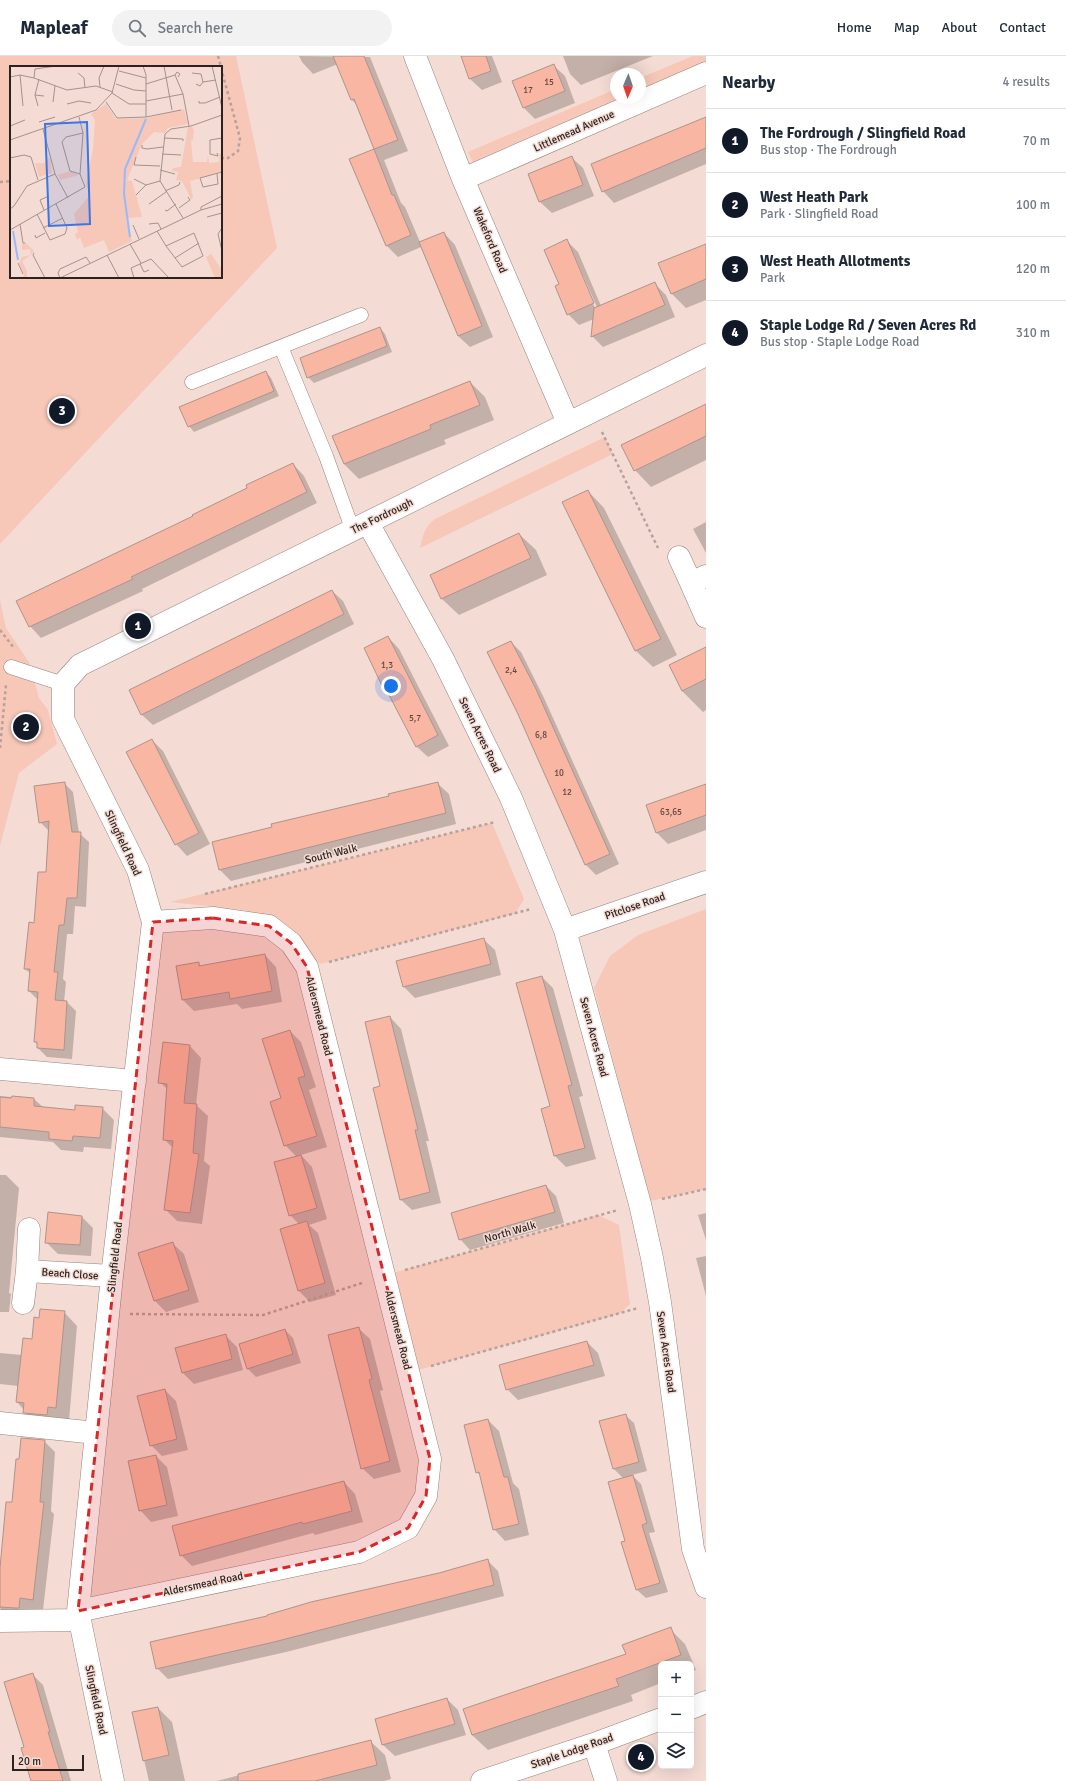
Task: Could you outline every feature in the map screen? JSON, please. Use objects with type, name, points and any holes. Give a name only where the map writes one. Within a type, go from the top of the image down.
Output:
[{"type":"street","name":"Wakeford Road","points":[[415,56],[463,179],[568,423]]},
{"type":"street","name":"Littlemead Avenue","points":[[463,179],[706,73]]},
{"type":"street","name":"The Fordrough","points":[[63,684],[80,665],[360,527],[568,423],[591,410],[706,355]]},
{"type":"street","name":"Seven Acres Road","points":[[360,527],[443,659],[518,816],[565,930],[640,1204],[660,1302],[693,1549],[706,1587]]},
{"type":"street","points":[[679,557],[698,580],[706,617]]},
{"type":"street","name":"Slingfield Road","points":[[63,684],[63,720],[138,870],[153,922],[112,1276],[79,1615],[113,1781]]},
{"type":"street","name":"Pitclose Road","points":[[565,930],[706,882]]},
{"type":"street","name":"Aldersmead Road","points":[[79,1615],[359,1552],[408,1528],[426,1496],[430,1459],[307,967],[291,943],[269,926],[213,918],[153,922]]},
{"type":"street","points":[[0,1069],[135,1081]]},
{"type":"street","name":"Beach Close","points":[[23,1303],[27,1271],[29,1229]]},
{"type":"street","name":"Beach Close","points":[[27,1271],[112,1276]]},
{"type":"street","points":[[0,1423],[96,1433]]},
{"type":"street","points":[[0,1621],[79,1615]]},
{"type":"street","points":[[694,1707],[706,1702]]},
{"type":"street","name":"Staple Lodge Road","points":[[482,1781],[594,1744],[658,1720]]},
{"type":"street","points":[[594,1744],[606,1781]]},
{"type":"lane","points":[[192,382],[361,315]]},
{"type":"lane","points":[[280,347],[326,456],[360,527]]},
{"type":"lane","points":[[11,667],[63,684]]},
{"type":"path","points":[[218,56],[220,66]]},
{"type":"path","points":[[222,72],[240,138],[238,151],[228,158],[222,158]]},
{"type":"path","points":[[0,182],[10,181]]},
{"type":"path","points":[[591,410],[664,561],[679,557]]},
{"type":"path","points":[[0,748],[7,675],[11,667]]},
{"type":"path","name":"South Walk","points":[[200,895],[518,816]]},
{"type":"path","points":[[307,967],[553,904]]},
{"type":"path","name":"North Walk","points":[[108,1314],[263,1315],[385,1276],[640,1204],[706,1189]]},
{"type":"path","points":[[409,1372],[660,1302]]},
{"type":"highlighted area","points":[[213,918],[269,926],[291,943],[307,967],[430,1459],[426,1496],[408,1528],[359,1552],[78,1611],[153,922]]},
{"type":"shaded area","points":[[0,56],[236,56],[277,248],[0,544]]},
{"type":"shaded area","points":[[693,56],[706,56],[706,69],[646,92],[646,76]]},
{"type":"shaded area","points":[[610,92],[610,104],[617,104],[476,169],[468,152]]},
{"type":"shaded area","points":[[605,437],[613,454],[420,548],[428,525],[435,519]]},
{"type":"shaded area","points":[[0,600],[6,628],[29,662],[39,698],[48,710],[57,744],[19,773],[0,846]]},
{"type":"shaded area","points":[[492,823],[524,899],[515,914],[320,964],[293,934],[244,910],[170,902]]},
{"type":"shaded area","points":[[706,909],[706,1189],[650,1201],[594,988],[610,956],[638,935]]},
{"type":"shaded area","points":[[598,1215],[619,1225],[630,1304],[619,1314],[418,1370],[393,1273]]},
{"type":"building","points":[[333,56],[364,56],[398,140],[374,149],[354,99],[351,100]]},
{"type":"building","points":[[461,56],[486,56],[491,71],[469,79]]},
{"type":"building","points":[[554,64],[565,91],[523,108],[512,81]]},
{"type":"building","points":[[706,117],[706,148],[602,192],[591,164]]},
{"type":"building","points":[[374,149],[392,195],[394,195],[411,235],[386,246],[349,159]]},
{"type":"building","points":[[572,156],[583,185],[539,202],[528,174]]},
{"type":"building","points":[[444,232],[482,326],[458,336],[419,242]]},
{"type":"building","points":[[567,239],[594,303],[567,315],[555,286],[559,284],[544,250]]},
{"type":"building","points":[[706,244],[706,279],[671,294],[658,263]]},
{"type":"building","points":[[655,282],[665,305],[591,337],[594,308]]},
{"type":"building","points":[[380,327],[387,346],[307,378],[300,358]]},
{"type":"building","points":[[266,371],[274,391],[188,427],[179,407]]},
{"type":"building","points":[[470,381],[480,405],[430,425],[431,429],[344,464],[332,436]]},
{"type":"building","points":[[706,404],[706,436],[634,471],[621,445]]},
{"type":"building","points":[[293,463],[307,492],[131,577],[133,579],[29,627],[16,601],[193,516],[192,515],[247,488],[246,485]]},
{"type":"building","points":[[588,490],[661,639],[635,651],[562,502]]},
{"type":"building","points":[[519,533],[531,558],[441,599],[430,575]]},
{"type":"building","points":[[332,590],[344,614],[141,715],[129,690]]},
{"type":"building","points":[[388,636],[438,735],[416,747],[388,693],[386,694],[364,648]]},
{"type":"building","points":[[511,641],[535,687],[610,854],[585,865],[517,712],[487,652]]},
{"type":"building","points":[[706,647],[706,679],[682,691],[669,665]]},
{"type":"building","points":[[152,739],[199,833],[175,845],[126,752]]},
{"type":"building","points":[[65,782],[72,832],[81,832],[77,898],[67,898],[64,925],[59,925],[54,972],[58,972],[55,1000],[67,1001],[64,1050],[37,1048],[37,1042],[34,1042],[38,992],[28,991],[30,969],[24,969],[29,922],[34,923],[38,872],[46,872],[49,821],[39,823],[34,786]]},
{"type":"building","points":[[438,782],[446,813],[219,870],[212,842],[272,827],[271,824],[389,796],[388,794]]},
{"type":"building","points":[[706,784],[706,815],[656,833],[646,805]]},
{"type":"building","points":[[484,938],[491,964],[403,987],[396,961]]},
{"type":"building","points":[[265,954],[272,991],[230,999],[229,992],[182,1000],[176,966],[199,962],[199,966]]},
{"type":"building","points":[[542,976],[572,1085],[568,1086],[585,1148],[554,1156],[541,1109],[550,1106],[516,983]]},
{"type":"building","points":[[390,1016],[418,1130],[415,1130],[430,1192],[400,1200],[373,1088],[380,1086],[365,1022]]},
{"type":"building","points":[[290,1030],[305,1076],[298,1078],[317,1136],[284,1146],[270,1102],[281,1098],[262,1039]]},
{"type":"building","points":[[163,1042],[190,1045],[184,1103],[197,1104],[193,1153],[199,1154],[190,1213],[164,1210],[173,1141],[163,1140],[167,1084],[158,1083]]},
{"type":"building","points":[[12,1096],[34,1098],[34,1106],[75,1110],[75,1105],[103,1107],[100,1138],[73,1136],[72,1141],[49,1139],[49,1132],[0,1127],[0,1097],[11,1098]]},
{"type":"building","points":[[301,1155],[317,1208],[289,1216],[274,1162]]},
{"type":"building","points":[[546,1185],[555,1212],[459,1240],[451,1213]]},
{"type":"building","points":[[48,1212],[82,1216],[80,1245],[45,1243]]},
{"type":"building","points":[[307,1221],[325,1283],[298,1291],[280,1229]]},
{"type":"building","points":[[173,1242],[189,1290],[154,1301],[138,1253]]},
{"type":"building","points":[[40,1309],[65,1311],[56,1408],[48,1407],[47,1415],[23,1413],[24,1403],[16,1402],[23,1338],[32,1339],[34,1317],[39,1318]]},
{"type":"building","points":[[359,1327],[372,1379],[369,1380],[390,1461],[361,1469],[328,1335]]},
{"type":"building","points":[[285,1329],[293,1354],[247,1369],[239,1344]]},
{"type":"building","points":[[226,1334],[232,1359],[182,1373],[175,1348]]},
{"type":"building","points":[[587,1341],[594,1365],[506,1390],[499,1365]]},
{"type":"building","points":[[165,1389],[177,1439],[150,1446],[137,1396]]},
{"type":"building","points":[[626,1414],[639,1462],[613,1469],[599,1421]]},
{"type":"building","points":[[488,1419],[504,1477],[508,1477],[519,1524],[493,1530],[479,1472],[476,1473],[464,1425]]},
{"type":"building","points":[[21,1438],[45,1440],[40,1502],[44,1502],[33,1600],[20,1598],[19,1608],[0,1607],[0,1568],[6,1502],[12,1502],[16,1459],[19,1459]]},
{"type":"building","points":[[156,1455],[167,1505],[139,1511],[128,1461]]},
{"type":"building","points":[[633,1475],[647,1523],[642,1525],[660,1583],[636,1590],[621,1542],[625,1541],[608,1482]]},
{"type":"building","points":[[344,1481],[352,1511],[303,1524],[302,1522],[180,1556],[172,1526]]},
{"type":"building","points":[[488,1559],[494,1585],[274,1642],[156,1669],[150,1642],[267,1616],[311,1602],[439,1573]]},
{"type":"building","points":[[671,1627],[681,1655],[665,1661],[658,1661],[658,1663],[616,1679],[619,1686],[472,1735],[463,1709],[626,1654],[622,1645]]},
{"type":"building","points":[[33,1673],[50,1732],[48,1732],[63,1781],[31,1781],[21,1748],[24,1747],[4,1682]]},
{"type":"building","points":[[447,1698],[455,1724],[382,1745],[375,1719]]},
{"type":"building","points":[[158,1707],[169,1755],[143,1761],[132,1712]]},
{"type":"building","points":[[371,1740],[377,1765],[315,1781],[238,1781],[238,1774]]},
{"type":"place","name":"West Heath Allotments","points":[[62,411]]},
{"type":"place","name":"The Fordrough / Slingfield Road","points":[[138,626]]},
{"type":"place","name":"West Heath Park","points":[[26,727]]},
{"type":"place","name":"Staple Lodge Rd / Seven Acres Rd","points":[[641,1757]]}]
